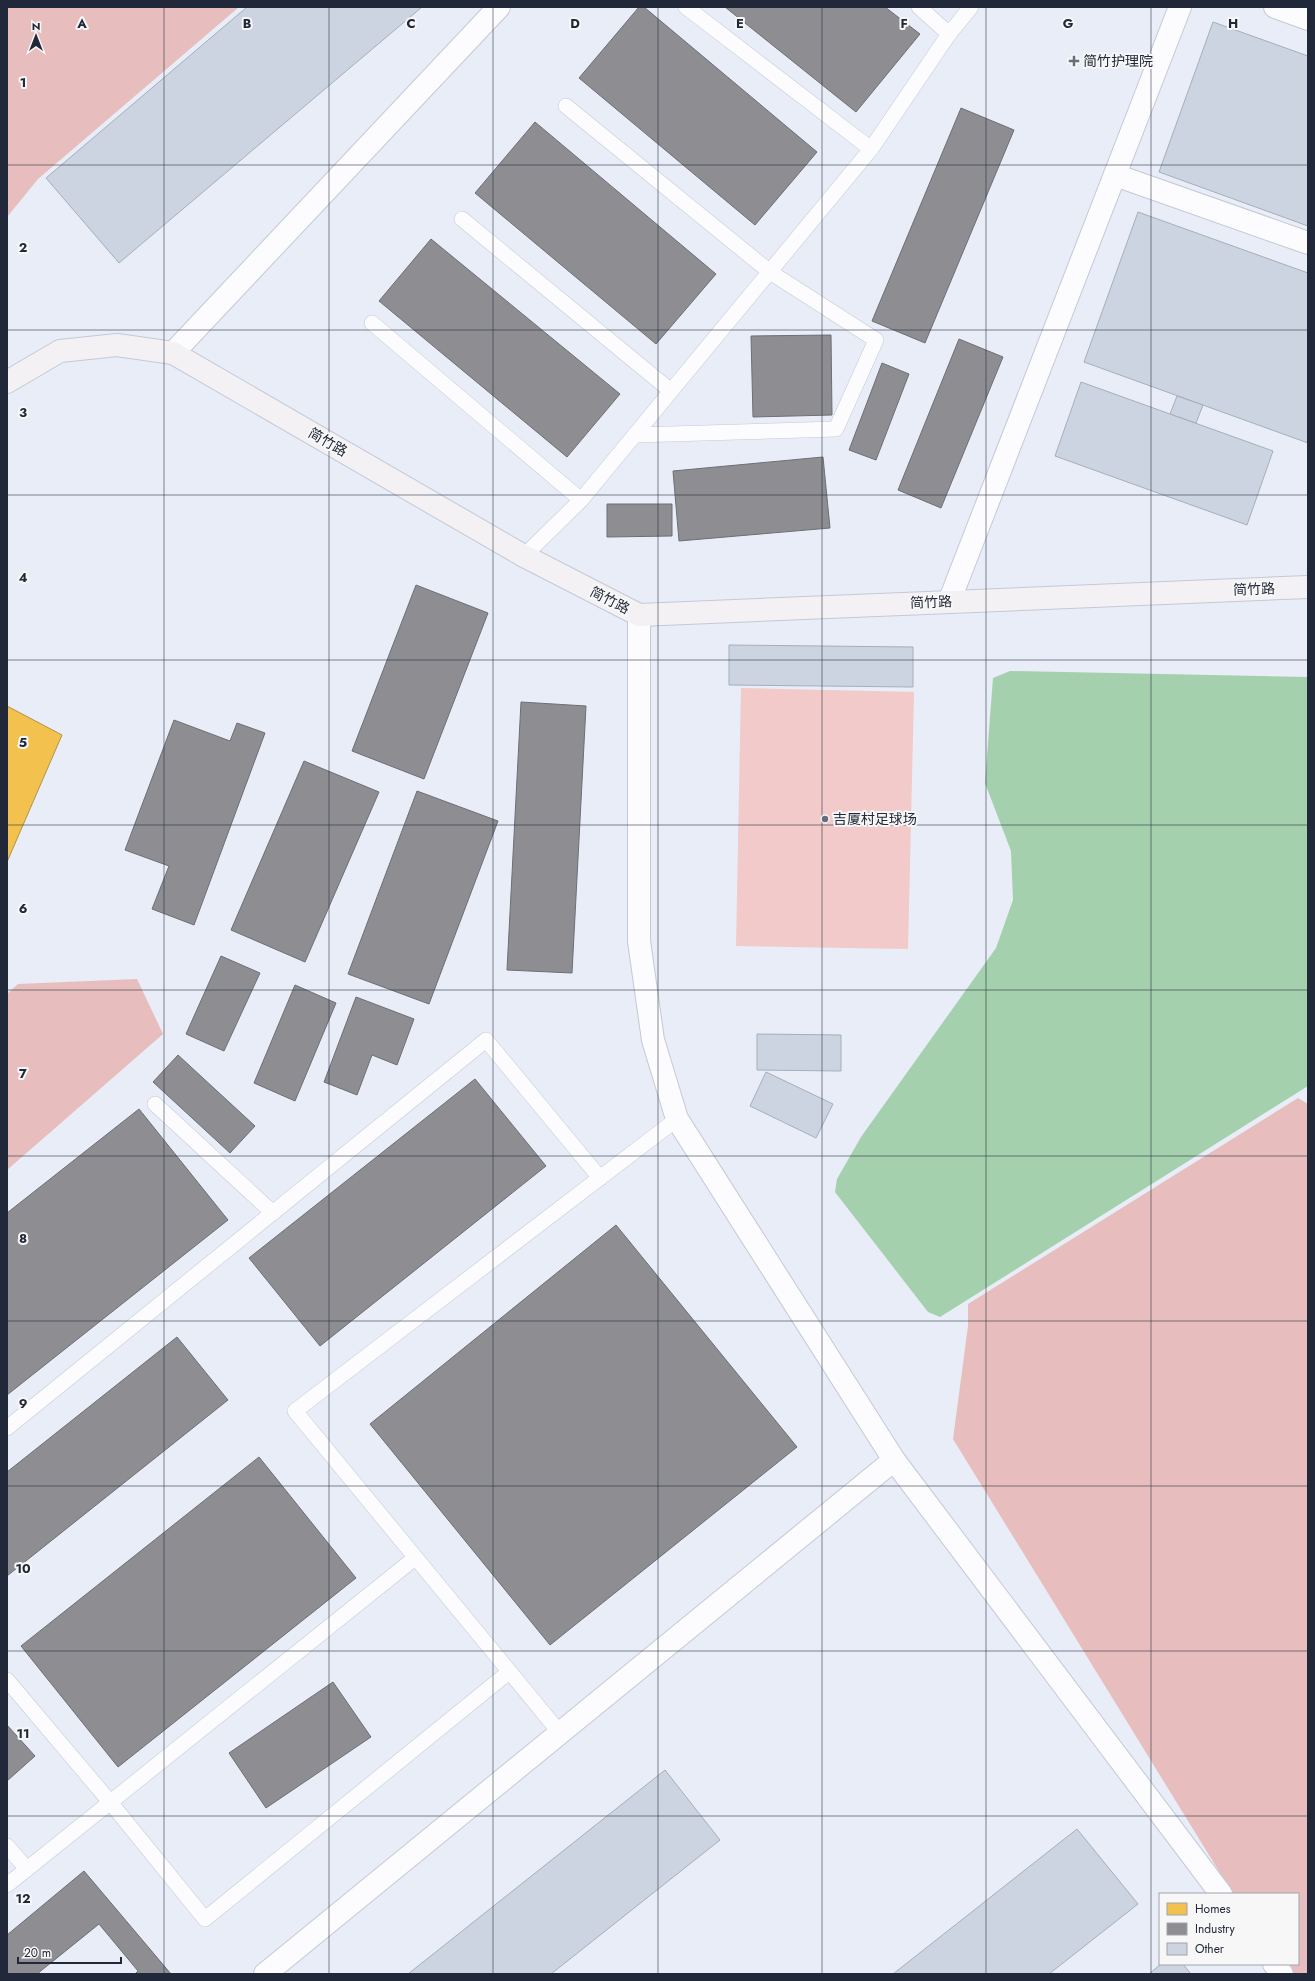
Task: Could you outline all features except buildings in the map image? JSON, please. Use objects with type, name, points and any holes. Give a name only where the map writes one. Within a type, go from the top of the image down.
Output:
[{"type":"street","points":[[173,353],[499,7]]},
{"type":"street","points":[[949,602],[1180,7]]},
{"type":"street","points":[[1275,7],[1308,19]]},
{"type":"street","points":[[1115,175],[1308,242]]},
{"type":"street","name":"简竹路","points":[[7,382],[60,351],[117,345],[173,353],[524,556],[639,615],[1308,587]]},
{"type":"street","points":[[639,615],[639,941],[653,1040],[676,1119],[894,1460],[1220,1893]]},
{"type":"street","points":[[265,1974],[894,1460]]},
{"type":"street","points":[[1275,1965],[1282,1974]]},
{"type":"lane","points":[[686,7],[871,149]]},
{"type":"lane","points":[[919,7],[949,34]]},
{"type":"lane","points":[[524,556],[581,500],[871,149],[949,34],[971,7]]},
{"type":"lane","points":[[566,106],[770,272],[876,340],[836,429],[635,435]]},
{"type":"lane","points":[[462,219],[671,391]]},
{"type":"lane","points":[[372,323],[581,500]]},
{"type":"lane","points":[[7,1428],[486,1040],[600,1178]]},
{"type":"lane","points":[[155,1104],[273,1213]]},
{"type":"lane","points":[[560,1733],[295,1411],[676,1119]]},
{"type":"lane","points":[[7,1884],[415,1558]]},
{"type":"lane","points":[[7,1680],[110,1802],[205,1919],[509,1672]]},
{"type":"lane","points":[[7,1846],[27,1869]]},
{"type":"shaded area","points":[[7,7],[239,7],[38,179],[7,217]]},
{"type":"shaded area","points":[[1010,671],[1308,677],[1308,1086],[940,1317],[928,1312],[835,1192],[837,1179],[861,1137],[996,948],[1013,900],[1011,851],[985,783],[993,678]]},
{"type":"shaded area","name":"吉厦村足球场","points":[[741,688],[914,692],[908,949],[736,946]]},
{"type":"shaded area","points":[[137,979],[163,1034],[7,1170],[7,994],[18,984]]},
{"type":"shaded area","points":[[1298,1098],[1308,1104],[1308,1974],[1282,1974],[1277,1965],[1299,1965],[1299,1893],[1232,1893],[953,1439],[968,1326],[968,1304]]},
{"type":"place","name":"简竹护理院","points":[[1074,61]]},
{"type":"place","name":"吉厦村足球场","points":[[825,819]]}]
